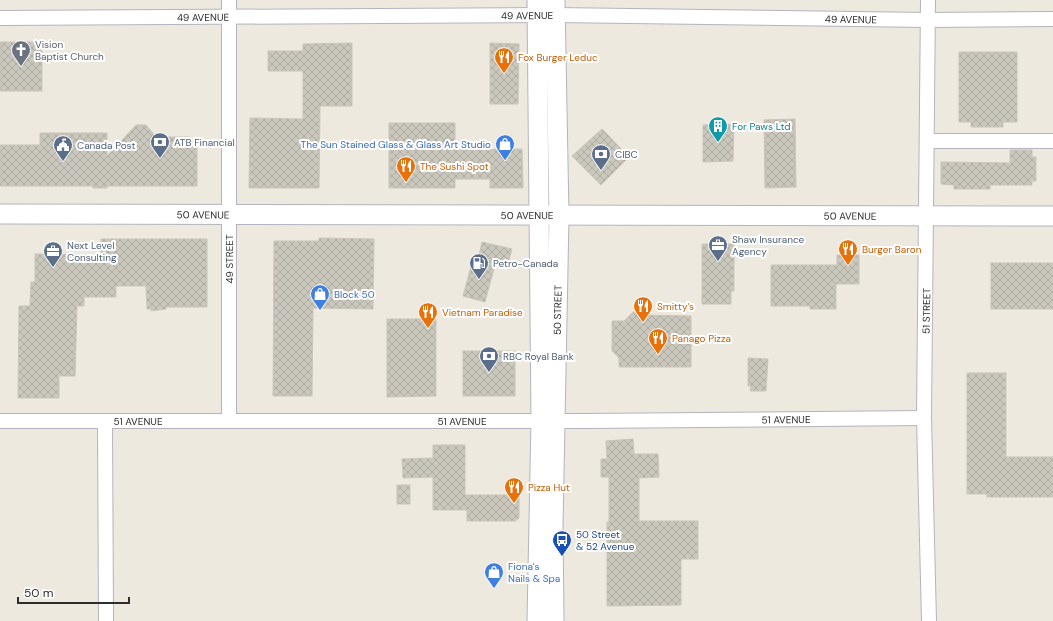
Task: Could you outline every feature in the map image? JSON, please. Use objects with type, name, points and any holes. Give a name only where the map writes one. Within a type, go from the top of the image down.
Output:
[{"type":"main road","name":"50 STREET","points":[[546,8],[539,216],[553,526],[554,621]]},
{"type":"main road","name":"50 STREET","points":[[537,621],[559,216],[546,8]]},
{"type":"main road","name":"50 AVENUE","points":[[0,214],[539,216],[927,214],[1053,216]]},
{"type":"street","name":"49 STREET","points":[[229,0],[229,421]]},
{"type":"street","name":"51 STREET","points":[[928,0],[924,418],[929,621]]},
{"type":"street","name":"49 AVENUE","points":[[0,18],[228,18],[546,8],[928,20],[1053,20]]},
{"type":"street","points":[[927,142],[1053,141]]},
{"type":"street","name":"51 AVENUE","points":[[0,421],[549,421],[924,418]]},
{"type":"street","points":[[105,422],[106,621]]},
{"type":"building","name":"Vision Baptist Church","points":[[0,42],[42,42],[42,91],[0,91]]},
{"type":"building","points":[[352,43],[352,106],[320,106],[319,188],[249,188],[250,118],[303,119],[303,71],[268,71],[268,51],[303,51],[303,44]]},
{"type":"building","name":"Fox Burger Leduc","points":[[490,43],[519,44],[518,104],[490,104]]},
{"type":"building","points":[[959,52],[1017,52],[1017,122],[1003,122],[1003,127],[971,127],[971,122],[959,122]]},
{"type":"building","points":[[795,119],[796,187],[765,188],[764,120]]},
{"type":"building","points":[[389,123],[455,123],[455,150],[522,149],[523,188],[490,188],[490,179],[455,179],[455,188],[389,188]]},
{"type":"building","name":"For Paws Ltd","points":[[734,124],[733,161],[703,162],[703,125]]},
{"type":"building","points":[[136,125],[146,125],[156,137],[189,137],[197,143],[197,186],[107,186],[107,188],[93,188],[93,186],[0,186],[0,145],[40,145],[40,133],[107,133],[107,156]]},
{"type":"building","name":"CIBC","points":[[602,129],[629,157],[601,185],[572,156]]},
{"type":"building","points":[[1010,150],[1032,150],[1032,157],[1036,157],[1036,181],[1032,181],[1032,185],[990,185],[990,189],[954,189],[954,185],[941,184],[941,162],[1010,163]]},
{"type":"building","points":[[319,238],[374,239],[373,309],[313,308],[312,396],[273,396],[274,241],[319,241]]},
{"type":"building","points":[[101,239],[207,239],[207,307],[166,307],[166,309],[151,311],[151,309],[147,309],[146,286],[116,286],[116,297],[84,297],[84,306],[77,306],[75,376],[59,376],[59,398],[18,398],[19,306],[30,306],[31,282],[35,282],[35,254],[101,255]]},
{"type":"building","name":"Petro-Canada","points":[[482,242],[512,249],[508,264],[496,261],[485,302],[463,296],[473,259],[478,260]]},
{"type":"building","points":[[702,244],[734,244],[734,291],[731,291],[731,304],[702,304]]},
{"type":"building","points":[[837,255],[859,255],[859,284],[836,284],[836,309],[810,309],[810,306],[771,306],[771,265],[837,265]]},
{"type":"building","points":[[991,263],[1053,263],[1053,309],[991,309]]},
{"type":"building","points":[[633,312],[642,312],[642,315],[691,316],[691,367],[619,367],[619,358],[612,351],[612,321],[624,321]]},
{"type":"building","points":[[387,319],[436,319],[436,396],[387,397]]},
{"type":"building","name":"RBC Royal Bank","points":[[463,351],[515,351],[515,396],[463,396]]},
{"type":"building","points":[[748,358],[768,359],[766,391],[750,391],[751,386],[748,386]]},
{"type":"building","points":[[967,373],[1006,373],[1006,457],[1053,457],[1053,497],[987,497],[987,494],[967,494]]},
{"type":"building","points":[[633,439],[634,454],[658,454],[659,477],[639,478],[639,521],[698,521],[698,559],[681,559],[681,605],[607,606],[607,522],[609,522],[609,477],[601,477],[601,459],[607,459],[606,441]]},
{"type":"building","points":[[433,445],[465,445],[465,495],[519,495],[519,518],[515,521],[467,521],[467,510],[433,510],[433,477],[403,478],[402,459],[433,458]]},
{"type":"building","points":[[397,485],[410,485],[410,504],[397,504]]},
{"type":"place","name":"Vision Baptist Church","points":[[21,67]]},
{"type":"place","name":"Fox Burger Leduc","points":[[504,74]]},
{"type":"place","name":"For Paws Ltd","points":[[718,143]]},
{"type":"place","name":"ATB Financial","points":[[160,159]]},
{"type":"place","name":"The Sun Stained Glass & Glass Art Studio","points":[[505,161]]},
{"type":"place","name":"Canada Post","points":[[63,162]]},
{"type":"place","name":"CIBC","points":[[601,171]]},
{"type":"place","name":"The Sushi Spot","points":[[406,183]]},
{"type":"place","name":"Shaw Insurance Agency","points":[[718,262]]},
{"type":"place","name":"Burger Baron","points":[[848,266]]},
{"type":"place","name":"Next Level Consulting","points":[[53,268]]},
{"type":"place","name":"Petro-Canada","points":[[479,280]]},
{"type":"place","name":"Block 50","points":[[320,311]]},
{"type":"place","name":"Smitty's","points":[[643,323]]},
{"type":"place","name":"Vietnam Paradise","points":[[428,329]]},
{"type":"place","name":"Panago Pizza","points":[[658,355]]},
{"type":"place","name":"RBC Royal Bank","points":[[489,373]]},
{"type":"place","name":"Pizza Hut","points":[[514,504]]},
{"type":"place","name":"50 Street & 52 Avenue","points":[[562,557]]},
{"type":"place","name":"Fiona's Nails & Spa","points":[[494,589]]}]
